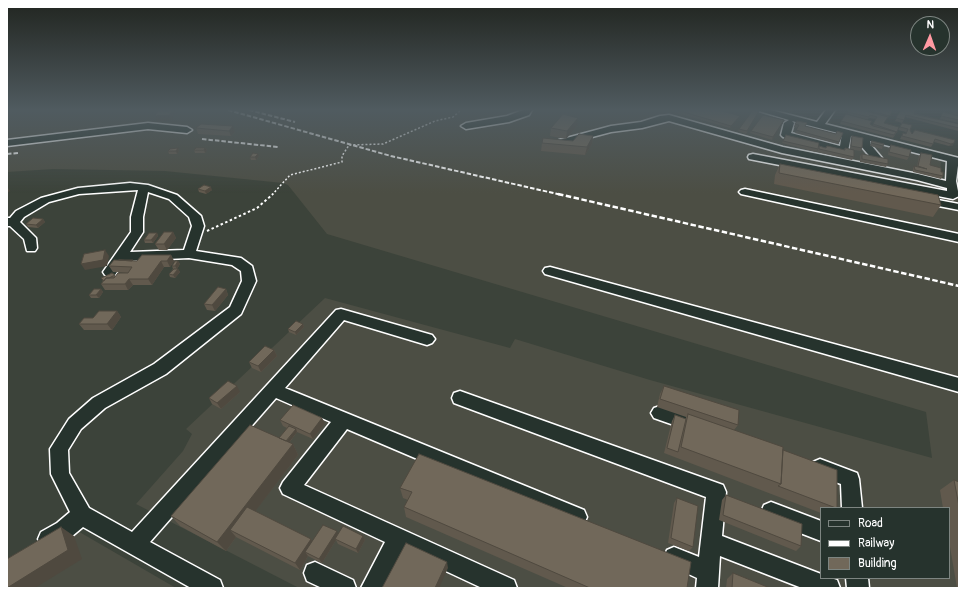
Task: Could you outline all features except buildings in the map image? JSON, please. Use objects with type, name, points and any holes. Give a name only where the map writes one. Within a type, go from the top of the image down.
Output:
[{"type":"street","points":[[7,143],[50,138]]},
{"type":"street","points":[[562,142],[578,138]]},
{"type":"street","points":[[739,138],[782,150],[918,177],[956,198]]},
{"type":"street","points":[[796,138],[836,149],[844,148],[846,138]]},
{"type":"street","points":[[865,138],[866,146],[877,158]]},
{"type":"street","points":[[868,138],[955,160],[956,198]]},
{"type":"street","points":[[753,157],[956,198]]},
{"type":"street","points":[[771,170],[956,198]]},
{"type":"street","points":[[32,248],[30,238],[10,222],[20,214],[45,200],[78,191],[130,186],[144,187],[173,198],[194,216],[198,226],[192,246]]},
{"type":"street","points":[[110,272],[137,232],[137,216],[144,187]]},
{"type":"street","points":[[745,192],[959,238]]},
{"type":"street","points":[[121,257],[192,246],[236,261],[247,269],[249,281],[236,310],[160,369],[99,403],[75,424],[59,448],[60,474],[82,515],[212,588]]},
{"type":"street","points":[[550,271],[959,385]]},
{"type":"street","points":[[134,545],[341,314],[427,339]]},
{"type":"street","points":[[273,390],[592,523]]},
{"type":"street","points":[[460,398],[724,495],[712,542],[708,580],[658,550]]},
{"type":"street","points":[[660,413],[704,428]]},
{"type":"street","points":[[343,420],[290,488],[506,588]]},
{"type":"street","points":[[807,464],[850,479],[852,507]]},
{"type":"street","points":[[754,506],[820,531]]},
{"type":"street","points":[[32,548],[64,530],[82,515]]},
{"type":"street","points":[[372,588],[399,538]]},
{"type":"street","points":[[712,542],[829,588]]},
{"type":"street","points":[[315,573],[345,588]]},
{"type":"path","points":[[192,246],[223,222],[257,208],[270,198],[290,175],[342,162],[342,156],[349,145],[383,144],[397,138]]},
{"type":"shaded area","points":[[7,138],[862,138],[941,158],[940,178],[959,182],[959,588],[299,588],[136,504],[183,451],[192,434],[186,429],[325,298],[510,348],[515,339],[650,380],[932,458],[926,412],[327,234],[288,185],[283,183],[165,171],[53,169],[7,172]]},
{"type":"shaded area","points":[[76,530],[176,588],[7,588],[7,572]]},
{"type":"railway","points":[[326,138],[391,156],[562,195]]},
{"type":"railway","points":[[202,139],[278,147]]},
{"type":"railway","points":[[7,154],[18,153]]},
{"type":"railway","points":[[558,194],[959,286]]}]
